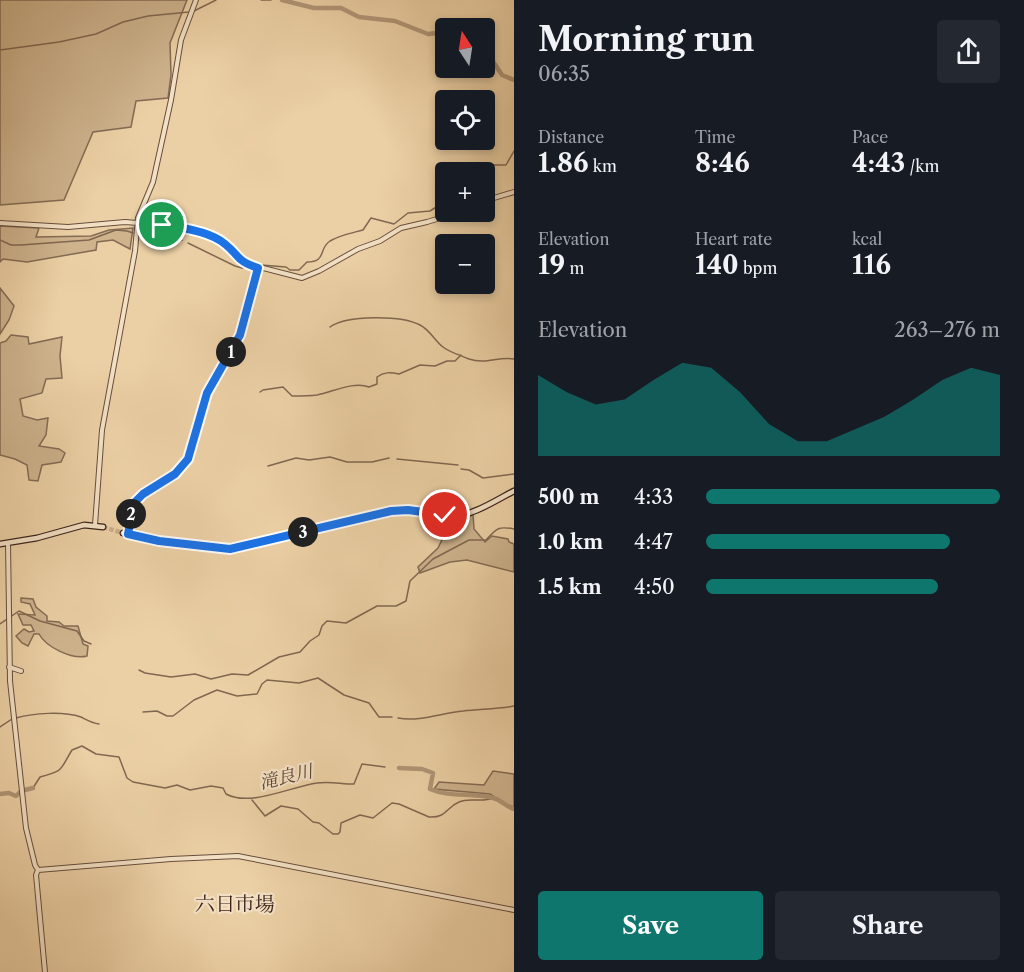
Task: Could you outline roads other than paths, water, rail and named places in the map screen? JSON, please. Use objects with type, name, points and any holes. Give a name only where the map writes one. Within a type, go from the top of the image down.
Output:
[{"type":"main road","points":[[125,534],[230,549],[391,511],[408,510],[452,516],[465,514],[514,491]]},
{"type":"main road","points":[[0,544],[81,526],[103,526]]},
{"type":"street","points":[[95,525],[102,430],[135,251],[137,222],[153,182],[181,40],[196,0]]},
{"type":"street","points":[[495,198],[514,192]]},
{"type":"street","points":[[162,225],[194,231],[224,242],[238,260],[253,266],[302,278],[358,249],[380,241],[401,228],[435,220]]},
{"type":"street","points":[[0,223],[68,227],[137,222],[150,224]]},
{"type":"street","points":[[125,534],[134,503],[143,494],[175,474],[188,459],[207,393],[240,335],[253,266]]},
{"type":"street","points":[[8,543],[9,667],[26,828],[38,870],[36,875],[45,972]]},
{"type":"street","points":[[9,667],[21,671]]},
{"type":"street","points":[[38,870],[180,858],[238,856],[514,910]]},
{"type":"waterway","points":[[194,11],[216,0]]},
{"type":"waterway","points":[[261,0],[271,0]]},
{"type":"waterway","points":[[282,0],[314,8],[341,8],[359,17],[395,21],[428,34],[435,33]]},
{"type":"waterway","points":[[0,50],[59,42],[96,34],[123,22],[148,16],[189,12]]},
{"type":"waterway","points":[[495,64],[502,75],[514,80]]},
{"type":"waterway","points":[[495,165],[506,165],[514,151]]},
{"type":"waterway","points":[[261,265],[299,270],[307,262],[317,260],[330,241],[363,230],[371,218],[394,224],[408,213],[430,211],[435,208]]},
{"type":"waterway","points":[[0,240],[11,245],[21,245],[89,240],[116,230],[133,233]]},
{"type":"waterway","points":[[140,234],[146,234]]},
{"type":"waterway","points":[[162,235],[182,240]]},
{"type":"waterway","points":[[188,243],[235,266],[242,268],[249,266]]},
{"type":"waterway","points":[[330,327],[361,318],[400,319],[420,325],[443,347],[469,359],[475,361],[514,359]]},
{"type":"waterway","points":[[260,392],[283,387],[292,396],[308,396],[356,385],[369,387],[377,384],[377,377],[382,374],[399,374],[420,365],[435,366],[447,361],[455,361],[461,355]]},
{"type":"waterway","points":[[268,466],[296,458],[309,460],[330,457],[347,462],[372,462],[389,458]]},
{"type":"waterway","points":[[397,459],[458,465]]},
{"type":"waterway","points":[[461,469],[469,470],[483,478],[514,474]]},
{"type":"waterway","points":[[139,670],[171,677],[195,674],[211,679],[232,674],[248,675],[279,657],[300,652],[319,635],[322,626],[327,621],[346,623],[377,606],[396,606],[406,601],[410,581],[433,559],[469,540],[486,540],[498,529],[514,529]]},
{"type":"waterway","points":[[0,624],[19,611],[40,621],[77,631],[84,641],[91,644]]},
{"type":"waterway","points":[[143,712],[157,711],[173,716],[194,700],[217,690],[237,696],[257,694],[267,680],[299,683],[318,678],[344,695],[369,703],[379,717],[392,717]]},
{"type":"waterway","points":[[398,718],[422,718],[514,706]]},
{"type":"waterway","points":[[16,718],[57,713],[81,717],[99,724]]},
{"type":"waterway","points":[[0,727],[12,719]]},
{"type":"waterway","name":"滝良川","points":[[33,788],[40,777],[58,771],[72,750],[82,746],[96,754],[119,757],[127,778],[133,782],[165,788],[177,785],[190,790],[211,786],[223,788],[226,794],[247,798],[270,795],[317,783],[354,784],[362,764],[385,767]]},
{"type":"waterway","name":"滝良川","points":[[399,768],[422,769],[433,773],[430,789],[438,792],[493,798],[514,809]]},
{"type":"waterway","name":"滝良川","points":[[25,790],[33,788]]},
{"type":"waterway","name":"滝良川","points":[[0,794],[9,793],[16,796],[20,792]]},
{"type":"waterway","name":"滝良川","points":[[252,800],[265,816],[281,806],[298,809],[313,822],[319,823],[333,834],[338,834],[341,823],[360,815],[373,818],[392,803],[429,817],[435,817],[443,814],[454,804],[463,801],[493,798]]},
{"type":"tunnel","points":[[150,224],[162,226]]},
{"type":"tunnel","points":[[103,527],[123,533]]},
{"type":"district","name":"六日市場","points":[[235,904]]}]
